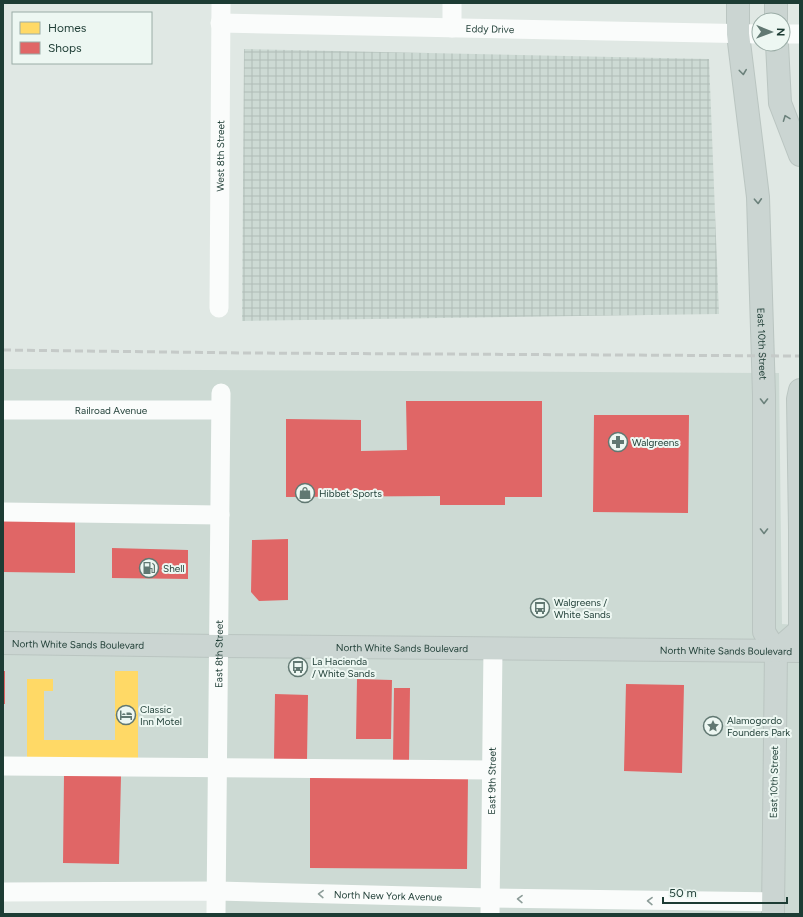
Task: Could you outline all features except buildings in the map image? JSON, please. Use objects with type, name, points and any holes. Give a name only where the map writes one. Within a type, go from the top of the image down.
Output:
[{"type":"main road","name":"East 10th Street","points":[[738,3],[749,34],[758,197],[764,395],[764,632],[776,651],[773,908]]},
{"type":"main road","points":[[777,52],[780,103],[800,155]]},
{"type":"main road","points":[[776,651],[800,630],[798,399],[800,390]]},
{"type":"main road","name":"North White Sands Boulevard","points":[[3,643],[800,651]]},
{"type":"street","name":"West 8th Street","points":[[219,308],[221,3]]},
{"type":"street","points":[[452,3],[452,28]]},
{"type":"street","name":"Eddy Drive","points":[[220,23],[749,34]]},
{"type":"street","name":"Railroad Avenue","points":[[3,410],[220,401]]},
{"type":"street","name":"East 8th Street","points":[[216,914],[220,401]]},
{"type":"street","points":[[3,512],[220,515]]},
{"type":"street","name":"East 9th Street","points":[[490,906],[493,648]]},
{"type":"street","points":[[3,766],[491,770]]},
{"type":"street","name":"North New York Avenue","points":[[3,892],[216,891],[490,906],[773,908]]},
{"type":"shaded area","points":[[244,49],[709,59],[719,314],[242,321]]},
{"type":"shaded area","points":[[3,369],[779,373],[782,624],[800,625],[800,914],[216,914],[217,891],[3,892]]},
{"type":"railway","points":[[3,350],[800,356]]},
{"type":"place","name":"Walgreens","points":[[618,442]]},
{"type":"place","name":"Hibbet Sports","points":[[305,493]]},
{"type":"place","name":"Shell","points":[[149,568]]},
{"type":"place","name":"Walgreens / White Sands","points":[[540,608]]},
{"type":"place","name":"La Hacienda / White Sands","points":[[298,667]]},
{"type":"place","name":"Classic Inn Motel","points":[[126,715]]},
{"type":"place","name":"Alamogordo Founders Park","points":[[713,726]]}]
